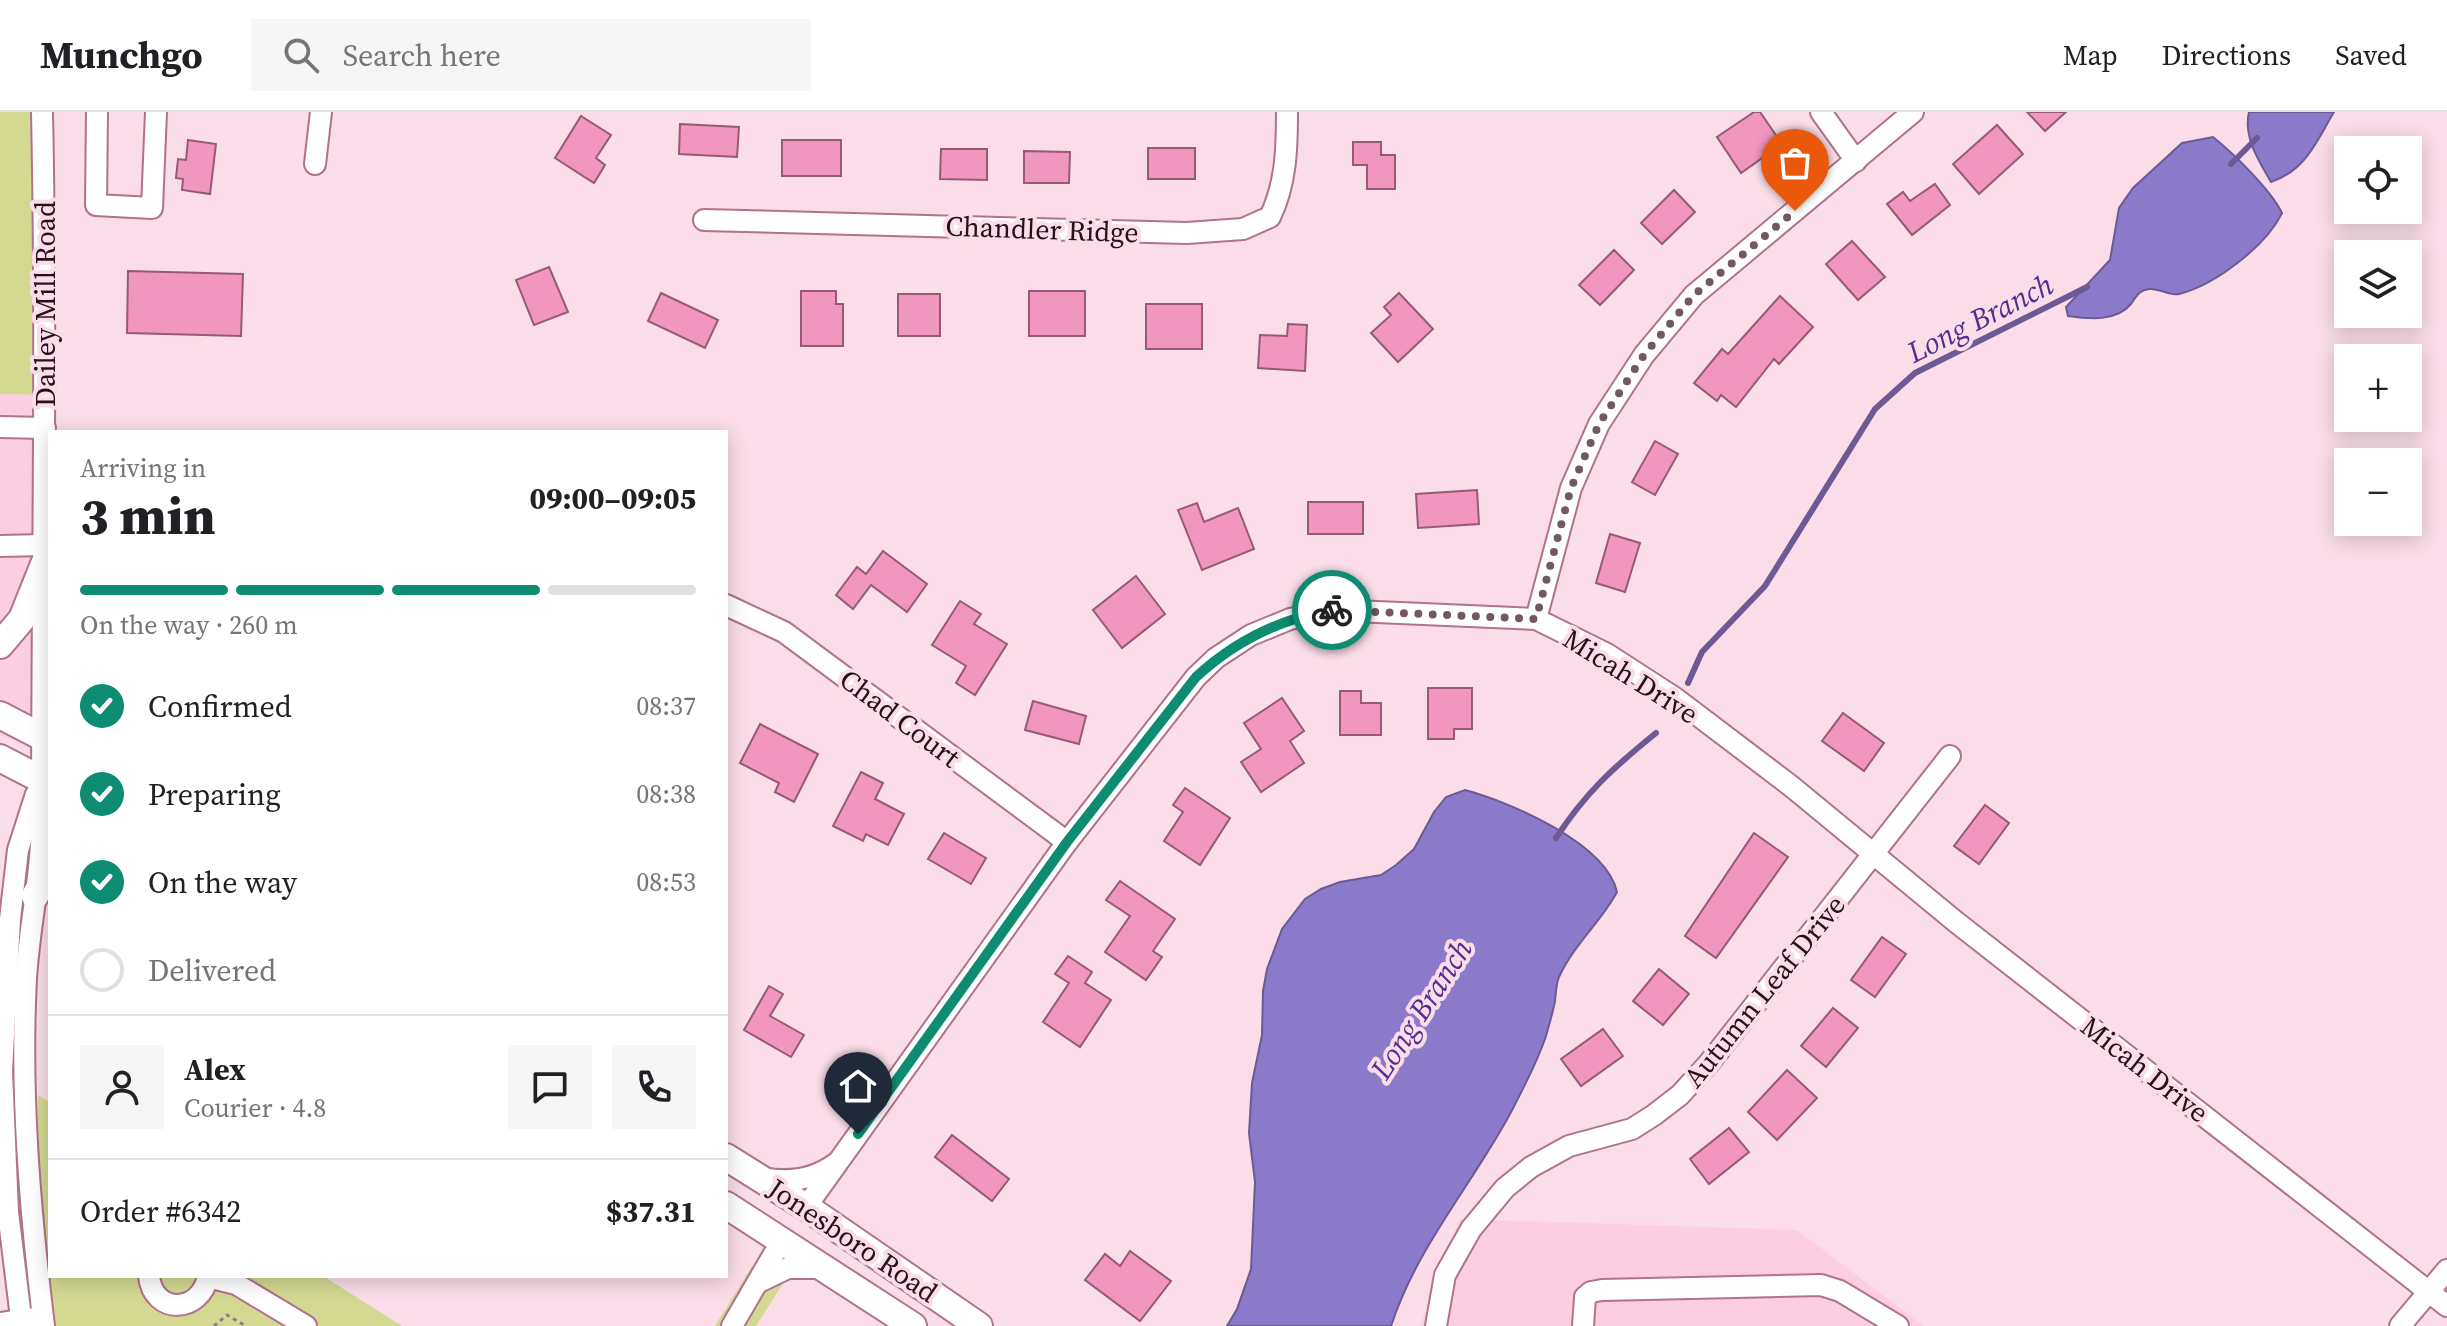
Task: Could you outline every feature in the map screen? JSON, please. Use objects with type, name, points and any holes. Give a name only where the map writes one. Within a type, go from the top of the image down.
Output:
[{"type":"main road","points":[[0,645],[22,619],[44,555]]},
{"type":"main road","points":[[0,715],[47,739]]},
{"type":"main road","points":[[0,758],[45,781]]},
{"type":"main road","points":[[35,896],[48,872]]},
{"type":"main road","name":"Jonesboro Road","points":[[728,1158],[806,1207],[979,1326]]},
{"type":"main road","points":[[728,1205],[764,1217],[778,1218],[792,1216],[806,1207]]},
{"type":"main road","name":"Jonesboro Road","points":[[728,1205],[913,1326]]},
{"type":"main road","points":[[782,1240],[827,1236],[864,1246]]},
{"type":"street","name":"Dailey Mill Road","points":[[42,112],[45,428],[48,450],[44,555],[45,781]]},
{"type":"street","points":[[97,112],[96,205],[152,208],[156,112]]},
{"type":"street","points":[[315,164],[321,112]]},
{"type":"street","name":"Chandler Ridge","points":[[704,220],[1187,233],[1243,229],[1270,217],[1279,198],[1284,179],[1287,112]]},
{"type":"street","points":[[1821,112],[1856,161]]},
{"type":"street","points":[[1536,619],[1571,488],[1599,424],[1644,355],[1694,295],[1913,112]]},
{"type":"street","points":[[0,427],[45,428]]},
{"type":"street","points":[[0,546],[44,555]]},
{"type":"street","name":"Chad Court","points":[[728,606],[784,632],[1067,842]]},
{"type":"street","name":"Micah Drive","points":[[806,1207],[1067,842],[1196,677],[1216,658],[1251,635],[1290,619],[1331,610],[1536,619],[1607,654],[1675,698],[1791,786],[1956,922],[2447,1306]]},
{"type":"street","name":"Autumn Leaf Drive","points":[[1436,1326],[1445,1275],[1471,1229],[1505,1188],[1531,1167],[1569,1146],[1632,1129],[1680,1095],[1710,1062],[1950,756]]},
{"type":"street","points":[[0,1323],[44,1321],[30,1210],[24,1040],[26,976],[45,781]]},
{"type":"street","points":[[22,1323],[8,1212],[3,1024],[18,850],[45,781]]},
{"type":"street","points":[[759,1178],[793,1181],[821,1173],[841,1159]]},
{"type":"street","points":[[732,1326],[782,1240]]},
{"type":"street","points":[[757,1283],[788,1268],[825,1268]]},
{"type":"street","points":[[2400,1326],[2447,1270]]},
{"type":"street","points":[[149,1278],[152,1290],[158,1297],[176,1305],[194,1301],[201,1295],[207,1278]]},
{"type":"street","points":[[215,1278],[236,1284],[306,1326]]},
{"type":"street","points":[[1583,1326],[1585,1297],[1602,1290],[1821,1285],[1840,1291],[1898,1326]]},
{"type":"path","points":[[214,1326],[227,1315],[246,1326]]},
{"type":"shaded area","points":[[0,394],[52,395],[52,430],[48,430],[48,756],[0,735]]},
{"type":"shaded area","points":[[1460,1219],[1797,1230],[1924,1326],[1420,1326]]},
{"type":"green space","points":[[0,112],[52,112],[52,395],[0,394]]},
{"type":"green space","points":[[38,1095],[48,1101],[48,1272],[38,1181]]},
{"type":"green space","points":[[752,1266],[782,1285],[756,1326],[715,1326]]},
{"type":"green space","points":[[49,1278],[326,1278],[402,1326],[54,1326]]},
{"type":"water","points":[[2249,112],[2334,112],[2302,162],[2271,182],[2250,140]]},
{"type":"water","points":[[2213,137],[2241,162],[2277,204],[2282,213],[2274,226],[2238,262],[2193,289],[2179,294],[2146,290],[2118,314],[2093,318],[2068,316],[2066,307],[2110,260],[2119,208],[2133,188],[2182,143]]},
{"type":"water","points":[[1465,790],[1530,815],[1576,841],[1609,874],[1617,892],[1565,965],[1557,982],[1546,1036],[1530,1076],[1495,1141],[1430,1243],[1391,1326],[1227,1326],[1237,1309],[1251,1269],[1255,1182],[1249,1133],[1252,1083],[1262,1035],[1267,969],[1282,929],[1305,899],[1321,889],[1340,882],[1381,875],[1396,865],[1414,849],[1446,797]]},
{"type":"building","points":[[1754,112],[1760,112],[1782,144],[1741,173],[1717,137]]},
{"type":"building","points":[[2027,112],[2066,112],[2045,131]]},
{"type":"building","points":[[581,116],[611,135],[596,158],[605,165],[594,183],[555,158]]},
{"type":"building","points":[[680,124],[739,127],[737,157],[679,154]]},
{"type":"building","points":[[1997,125],[2023,154],[1979,194],[1953,164]]},
{"type":"building","points":[[188,140],[216,144],[210,194],[182,190],[183,179],[176,178],[178,159],[186,160]]},
{"type":"building","points":[[782,140],[841,140],[841,176],[782,176]]},
{"type":"building","points":[[1353,142],[1381,142],[1381,155],[1395,155],[1395,189],[1367,189],[1367,165],[1353,165]]},
{"type":"building","points":[[1148,148],[1195,148],[1195,179],[1148,179]]},
{"type":"building","points":[[941,149],[987,149],[987,180],[940,179]]},
{"type":"building","points":[[1024,151],[1070,152],[1069,183],[1024,183]]},
{"type":"building","points":[[1935,184],[1950,205],[1912,235],[1887,204],[1903,192],[1910,201]]},
{"type":"building","points":[[1674,190],[1695,212],[1662,244],[1641,223]]},
{"type":"building","points":[[1852,241],[1885,277],[1858,300],[1826,264]]},
{"type":"building","points":[[1614,250],[1634,270],[1600,305],[1579,285]]},
{"type":"building","points":[[549,267],[568,312],[534,325],[516,280]]},
{"type":"building","points":[[128,271],[243,274],[241,336],[127,333]]},
{"type":"building","points":[[801,291],[836,291],[836,304],[843,304],[843,346],[801,346]]},
{"type":"building","points":[[1029,291],[1085,291],[1085,336],[1029,336]]},
{"type":"building","points":[[661,293],[718,320],[705,348],[648,321]]},
{"type":"building","points":[[1399,293],[1433,329],[1398,362],[1371,333],[1391,315],[1384,307]]},
{"type":"building","points":[[898,294],[940,294],[940,336],[898,336]]},
{"type":"building","points":[[1780,296],[1813,327],[1779,364],[1774,359],[1736,407],[1721,395],[1717,401],[1694,383],[1722,349],[1728,354]]},
{"type":"building","points":[[1146,304],[1202,304],[1202,349],[1146,349]]},
{"type":"building","points":[[1288,324],[1307,325],[1305,371],[1258,368],[1260,335],[1287,336]]},
{"type":"building","points":[[1655,441],[1678,454],[1655,495],[1632,482]]},
{"type":"building","points":[[1477,490],[1479,524],[1418,528],[1416,494]]},
{"type":"building","points":[[1308,502],[1363,502],[1363,534],[1308,534]]},
{"type":"building","points":[[1197,503],[1204,522],[1238,508],[1254,549],[1202,570],[1178,510]]},
{"type":"building","points":[[1610,534],[1640,543],[1625,592],[1596,583]]},
{"type":"building","points":[[883,551],[927,584],[907,612],[871,585],[853,609],[836,595],[857,567],[866,574]]},
{"type":"building","points":[[1136,576],[1165,614],[1122,648],[1093,610]]},
{"type":"building","points":[[960,601],[981,614],[974,624],[1007,644],[975,695],[956,683],[966,666],[932,645]]},
{"type":"building","points":[[1428,688],[1472,688],[1472,729],[1454,729],[1454,739],[1428,739]]},
{"type":"building","points":[[1340,691],[1361,691],[1361,703],[1381,703],[1381,735],[1340,735]]},
{"type":"building","points":[[1282,698],[1304,731],[1290,741],[1304,763],[1261,792],[1241,762],[1261,749],[1244,723]]},
{"type":"building","points":[[1033,701],[1086,716],[1079,744],[1025,730]]},
{"type":"building","points":[[1843,713],[1884,743],[1864,771],[1822,741]]},
{"type":"building","points":[[760,724],[818,754],[794,802],[775,792],[779,783],[740,763]]},
{"type":"building","points":[[861,772],[883,783],[875,799],[904,814],[888,845],[866,834],[863,841],[833,826]]},
{"type":"building","points":[[1185,788],[1230,818],[1200,865],[1164,841],[1183,812],[1173,805]]},
{"type":"building","points":[[1985,805],[2009,823],[1979,864],[1954,846]]},
{"type":"building","points":[[944,833],[986,858],[971,884],[928,859]]},
{"type":"building","points":[[1754,833],[1788,857],[1716,958],[1685,936]]},
{"type":"building","points":[[1120,881],[1175,919],[1153,951],[1162,957],[1146,980],[1105,952],[1130,916],[1106,900]]},
{"type":"building","points":[[1882,937],[1906,954],[1875,997],[1851,980]]},
{"type":"building","points":[[1068,956],[1092,972],[1085,983],[1111,1000],[1080,1047],[1043,1022],[1069,983],[1055,974]]},
{"type":"building","points":[[1659,969],[1689,994],[1663,1025],[1633,1001]]},
{"type":"building","points":[[769,986],[783,994],[770,1016],[804,1035],[791,1057],[744,1030]]},
{"type":"building","points":[[1833,1008],[1858,1028],[1826,1067],[1801,1046]]},
{"type":"building","points":[[1603,1029],[1623,1056],[1581,1086],[1561,1059]]},
{"type":"building","points":[[1787,1070],[1817,1098],[1777,1140],[1748,1112]]},
{"type":"building","points":[[1729,1128],[1749,1152],[1709,1184],[1690,1159]]},
{"type":"building","points":[[952,1135],[1009,1179],[992,1201],[935,1157]]},
{"type":"building","points":[[1130,1251],[1171,1281],[1140,1321],[1085,1280],[1105,1254],[1120,1266]]},
{"type":"waterway","name":"Long Branch","points":[[2231,164],[2257,138]]},
{"type":"waterway","name":"Long Branch","points":[[1688,683],[1702,652],[1765,586],[1875,409],[1915,373],[2087,287]]},
{"type":"waterway","name":"Long Branch","points":[[1556,838],[1602,781],[1656,733]]},
{"type":"way so far","points":[[1332,610],[1536,619],[1571,488],[1599,424],[1644,355],[1694,295],[1795,211]]},
{"type":"route","points":[[858,1134],[1067,842],[1196,677],[1216,658],[1251,635],[1290,619],[1332,610]]}]
